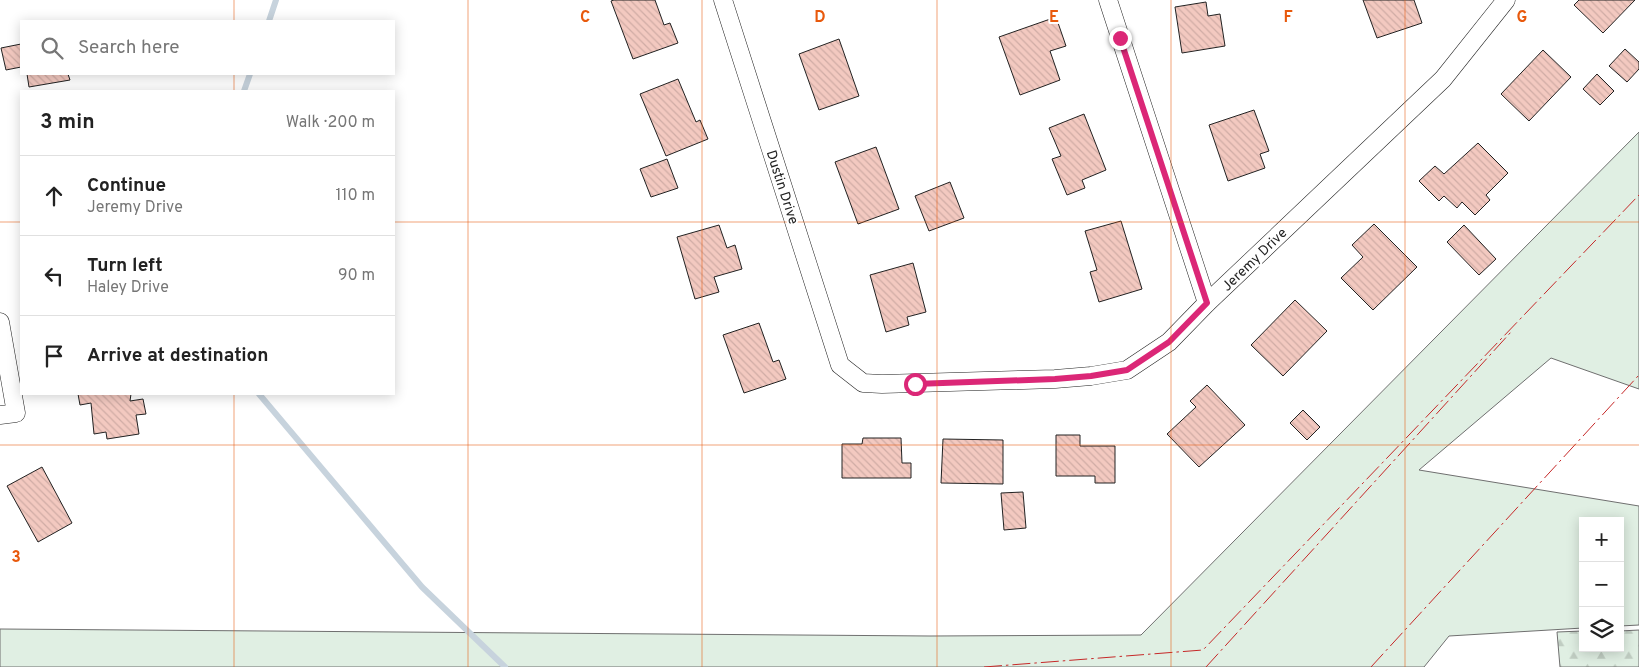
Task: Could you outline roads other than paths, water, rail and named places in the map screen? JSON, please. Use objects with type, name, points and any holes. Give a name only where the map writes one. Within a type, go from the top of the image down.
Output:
[{"type":"street","name":"Dustin Drive","points":[[723,0],[840,365],[847,372]]},
{"type":"street","points":[[1108,0],[1207,303]]},
{"type":"street","name":"Jeremy Drive","points":[[847,372],[863,383],[907,384],[1055,379],[1127,370],[1169,342],[1207,303],[1443,79],[1505,0]]},
{"type":"street","points":[[0,322],[8,414]]},
{"type":"waterway","points":[[269,20],[276,0]]},
{"type":"waterway","points":[[244,90],[250,75]]},
{"type":"waterway","points":[[260,395],[422,587],[505,667]]}]
